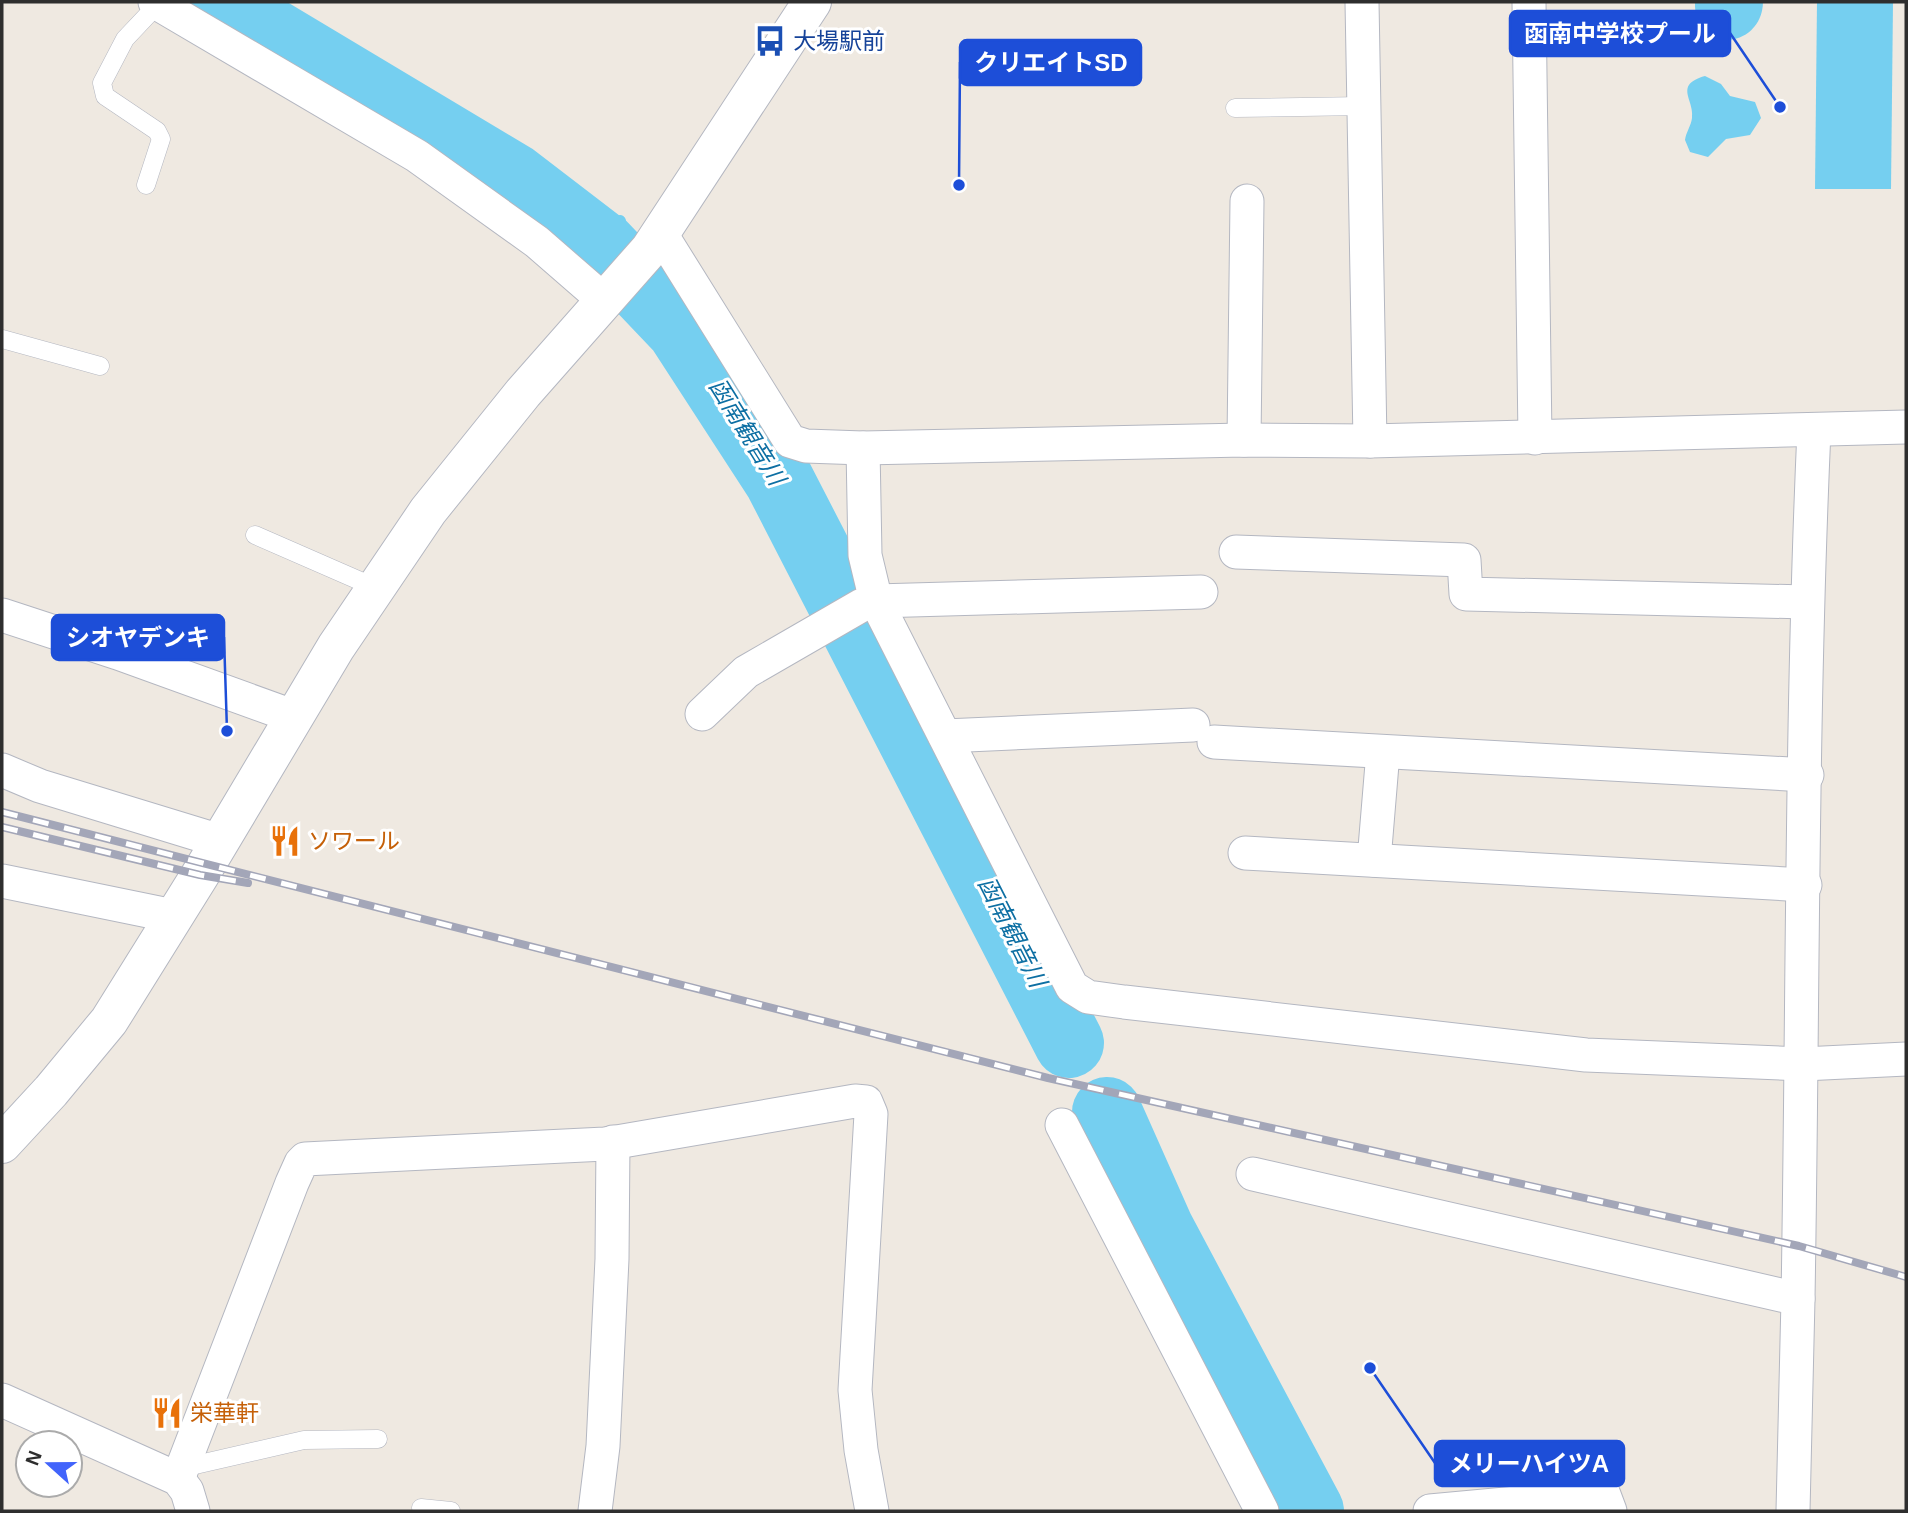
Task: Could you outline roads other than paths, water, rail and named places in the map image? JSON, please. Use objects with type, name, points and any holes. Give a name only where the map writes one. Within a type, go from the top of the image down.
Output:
[{"type":"street","points":[[2,1144],[51,1091],[108,1021],[374,587],[428,511],[523,393],[609,299],[656,241],[812,2]]},
{"type":"street","points":[[1362,2],[1370,441]]},
{"type":"street","points":[[1529,2],[1535,438]]},
{"type":"street","points":[[157,3],[417,156],[537,242],[609,299]]},
{"type":"street","points":[[1244,440],[1247,201]]},
{"type":"street","points":[[656,241],[790,441],[806,446],[863,448],[1244,440],[1370,441],[1906,426]]},
{"type":"street","points":[[1793,1511],[1803,1064],[1807,602],[1814,430]]},
{"type":"street","points":[[863,448],[865,555],[869,603],[944,736],[1072,987],[1088,997],[1586,1055],[1803,1064],[1906,1059]]},
{"type":"street","points":[[1236,552],[1464,560],[1465,594],[1807,602]]},
{"type":"street","points":[[702,714],[746,672],[816,630],[869,603],[1201,592]]},
{"type":"street","points":[[2,615],[295,717]]},
{"type":"street","points":[[944,736],[1203,733],[1383,752],[1807,775]]},
{"type":"street","points":[[1374,860],[1383,752]]},
{"type":"street","points":[[2,771],[40,786],[220,841]]},
{"type":"street","points":[[1245,853],[1805,885]]},
{"type":"street","points":[[2,881],[173,916]]},
{"type":"street","points":[[193,1511],[180,1474],[301,1163],[306,1159],[613,1142],[855,1101],[866,1102],[870,1107],[855,1390],[860,1450],[872,1511]]},
{"type":"street","points":[[1062,1125],[1262,1511]]},
{"type":"street","points":[[595,1511],[603,1446],[611,1272],[613,1142]]},
{"type":"street","points":[[1253,1174],[1798,1299]]},
{"type":"street","points":[[2,1400],[180,1474]]},
{"type":"street","points":[[1430,1511],[1604,1495],[1610,1511]]},
{"type":"lane","points":[[146,185],[161,139],[156,131],[105,96],[102,83],[125,39],[157,3]]},
{"type":"lane","points":[[1235,108],[1364,106]]},
{"type":"lane","points":[[2,339],[100,366]]},
{"type":"lane","points":[[255,536],[374,587]]},
{"type":"lane","points":[[180,1474],[304,1440],[377,1439]]},
{"type":"lane","points":[[421,1508],[451,1511]]},
{"type":"water","points":[[1695,2],[1763,2],[1760,18],[1752,30],[1741,37],[1728,40],[1715,38],[1705,31],[1697,19]]},
{"type":"water","points":[[1817,2],[1893,2],[1891,189],[1815,189]]},
{"type":"water","points":[[1705,76],[1721,84],[1730,96],[1755,102],[1761,118],[1750,135],[1726,139],[1708,157],[1690,152],[1685,140],[1692,118],[1688,88],[1695,80]]},
{"type":"waterway","name":"函南観音川","points":[[219,2],[513,178],[603,247],[681,329],[779,480],[1069,1043]]},
{"type":"waterway","points":[[603,247],[620,221]]},
{"type":"waterway","name":"函南観音川","points":[[1107,1112],[1159,1229],[1309,1511]]},
{"type":"railway","points":[[2,812],[1048,1078],[1799,1246],[1906,1277]]},
{"type":"railway","points":[[2,827],[200,875],[248,883]]},
{"type":"place","name":"大場駅前","points":[[770,41]]},
{"type":"place","name":"函南中学校プール","points":[[1780,107]]},
{"type":"place","name":"クリエイトSD","points":[[959,185]]},
{"type":"place","name":"シオヤデンキ","points":[[227,731]]},
{"type":"place","name":"ソワール","points":[[285,841]]},
{"type":"place","name":"メリーハイツA","points":[[1370,1368]]},
{"type":"place","name":"栄華軒","points":[[167,1413]]}]
